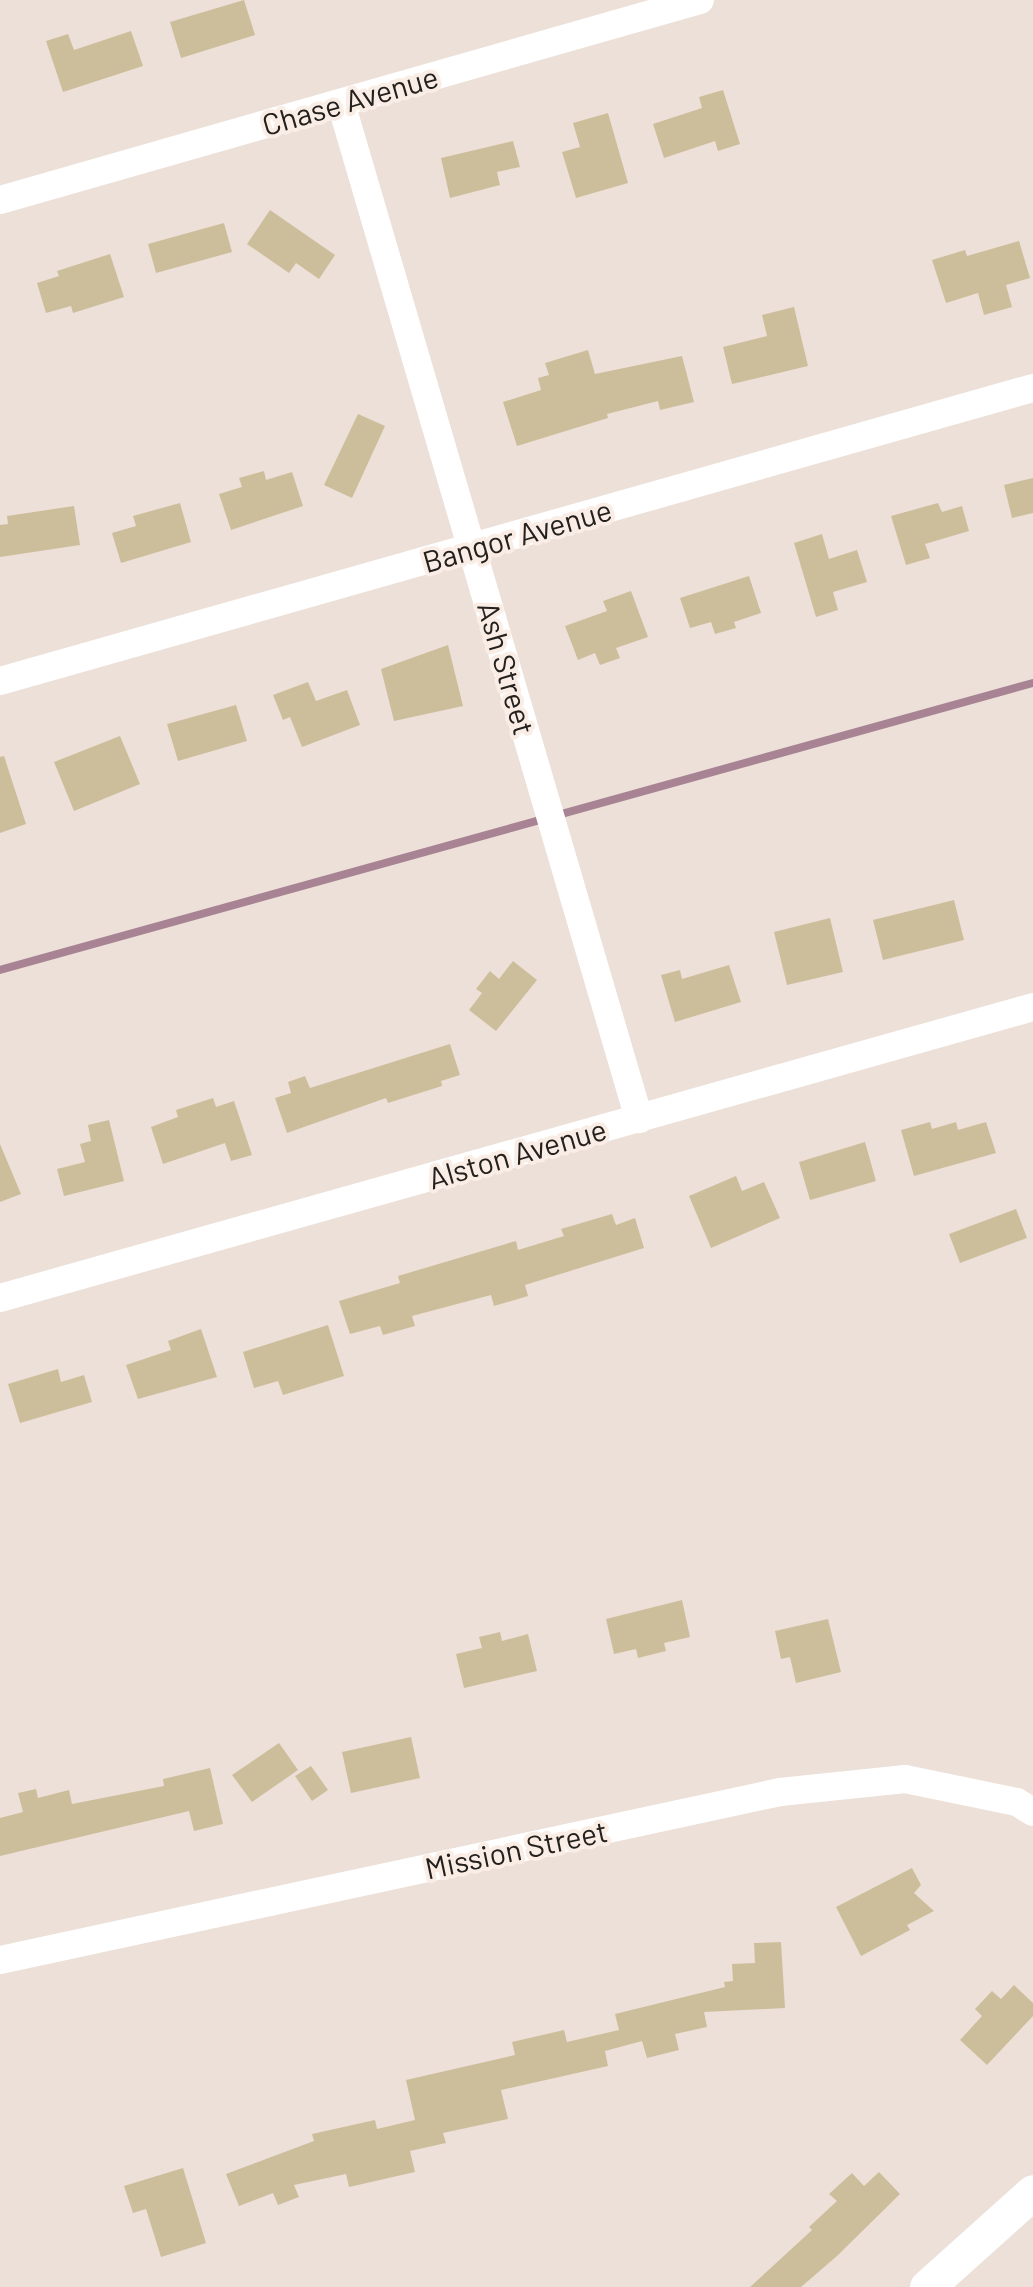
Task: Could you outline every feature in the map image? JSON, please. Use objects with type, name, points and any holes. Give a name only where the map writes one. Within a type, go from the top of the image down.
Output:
[{"type":"street","name":"Chase Avenue","points":[[0,200],[700,0]]},
{"type":"street","name":"Ash Street","points":[[341,103],[638,1119]]},
{"type":"street","name":"Bangor Avenue","points":[[0,681],[1033,388]]},
{"type":"street","name":"Alston Avenue","points":[[0,1298],[1033,1007]]},
{"type":"street","name":"Mission Street","points":[[0,1960],[780,1792],[905,1779],[1016,1802],[1033,1812]]},
{"type":"street","points":[[927,2287],[1033,2192]]},
{"type":"building","points":[[244,0],[255,35],[181,58],[170,22]]},
{"type":"building","points":[[131,31],[143,66],[63,92],[46,41],[68,34],[74,50]]},
{"type":"building","points":[[723,90],[740,144],[718,151],[715,141],[664,158],[653,124],[702,108],[699,97]]},
{"type":"building","points":[[608,113],[628,183],[576,198],[562,152],[580,147],[573,123]]},
{"type":"building","points":[[513,141],[520,167],[497,172],[500,185],[450,198],[441,158]]},
{"type":"building","points":[[270,210],[335,255],[319,279],[296,263],[289,273],[247,244]]},
{"type":"building","points":[[224,223],[232,252],[156,273],[148,244]]},
{"type":"building","points":[[1019,241],[1030,278],[1006,285],[1012,307],[984,315],[978,293],[946,303],[932,260],[965,250],[967,256]]},
{"type":"building","points":[[110,254],[124,297],[73,313],[71,306],[46,313],[37,283],[59,276],[57,271]]},
{"type":"building","points":[[794,307],[808,366],[732,384],[723,347],[767,336],[762,315]]},
{"type":"building","points":[[588,350],[595,374],[682,356],[694,402],[660,410],[658,401],[607,414],[608,418],[517,446],[503,402],[541,390],[538,378],[549,375],[545,363]]},
{"type":"building","points":[[358,414],[385,426],[352,498],[324,485]]},
{"type":"building","points":[[264,471],[266,480],[292,472],[303,506],[231,530],[219,494],[242,487],[239,478]]},
{"type":"building","points":[[1033,478],[1033,513],[1012,518],[1004,485]]},
{"type":"building","points":[[180,503],[191,542],[121,563],[112,533],[136,526],[133,516]]},
{"type":"building","points":[[938,503],[942,512],[962,506],[969,531],[925,544],[930,558],[906,565],[891,516]]},
{"type":"building","points":[[74,506],[80,545],[0,557],[0,525],[8,524],[7,516]]},
{"type":"building","points":[[822,534],[829,559],[857,550],[867,582],[833,592],[838,610],[816,617],[794,543]]},
{"type":"building","points":[[749,576],[761,613],[734,622],[736,628],[715,634],[711,622],[690,628],[680,598]]},
{"type":"building","points":[[631,591],[648,637],[616,648],[620,658],[600,665],[595,653],[578,660],[565,626],[607,611],[603,601]]},
{"type":"building","points":[[448,645],[463,706],[394,721],[381,669]]},
{"type":"building","points":[[308,682],[316,701],[347,690],[360,725],[302,747],[290,717],[283,720],[273,695]]},
{"type":"building","points":[[236,705],[247,741],[178,761],[167,724]]},
{"type":"building","points":[[120,736],[140,784],[74,811],[54,762]]},
{"type":"building","points":[[4,756],[26,824],[0,833],[0,757]]},
{"type":"building","points":[[954,900],[964,940],[883,960],[873,920]]},
{"type":"building","points":[[830,918],[843,972],[787,985],[774,932]]},
{"type":"building","points":[[513,961],[537,980],[496,1031],[469,1010],[482,993],[476,989],[490,971],[499,979]]},
{"type":"building","points":[[729,965],[741,1002],[675,1022],[661,975],[680,970],[682,979]]},
{"type":"building","points":[[450,1044],[460,1075],[441,1081],[442,1086],[388,1103],[386,1098],[287,1133],[275,1098],[291,1093],[288,1082],[305,1076],[310,1088]]},
{"type":"building","points":[[213,1098],[216,1107],[234,1101],[252,1155],[231,1161],[225,1143],[163,1164],[151,1127],[178,1117],[176,1110]]},
{"type":"building","points":[[109,1120],[124,1181],[64,1196],[57,1169],[85,1162],[80,1144],[91,1141],[88,1125]]},
{"type":"building","points":[[930,1122],[932,1129],[956,1122],[958,1130],[986,1122],[996,1153],[914,1176],[901,1130]]},
{"type":"building","points":[[865,1142],[876,1181],[810,1200],[799,1162]]},
{"type":"building","points":[[0,1144],[21,1194],[0,1202]]},
{"type":"building","points":[[736,1176],[742,1191],[764,1182],[780,1218],[711,1248],[689,1196]]},
{"type":"building","points":[[1016,1209],[1027,1238],[960,1263],[949,1234]]},
{"type":"building","points":[[612,1214],[616,1225],[635,1218],[644,1248],[525,1285],[528,1296],[494,1306],[491,1295],[412,1316],[415,1326],[383,1335],[380,1326],[350,1334],[339,1301],[400,1283],[398,1276],[516,1241],[518,1250],[564,1236],[561,1229]]},
{"type":"building","points":[[328,1325],[344,1376],[283,1395],[278,1381],[254,1388],[243,1352]]},
{"type":"building","points":[[201,1329],[217,1377],[138,1399],[126,1365],[171,1350],[168,1341]]},
{"type":"building","points":[[58,1369],[61,1382],[84,1375],[92,1402],[20,1423],[8,1384]]},
{"type":"building","points":[[682,1600],[690,1637],[664,1643],[666,1651],[638,1658],[636,1649],[614,1654],[606,1619]]},
{"type":"building","points":[[828,1619],[841,1672],[796,1683],[790,1657],[781,1659],[775,1631]]},
{"type":"building","points":[[500,1632],[502,1641],[528,1634],[537,1671],[464,1688],[456,1654],[482,1648],[479,1637]]},
{"type":"building","points":[[411,1737],[420,1778],[351,1793],[342,1752]]},
{"type":"building","points":[[279,1743],[298,1770],[252,1802],[232,1775]]},
{"type":"building","points":[[311,1766],[328,1790],[312,1801],[295,1776]]},
{"type":"building","points":[[210,1768],[223,1824],[194,1831],[189,1811],[0,1856],[0,1818],[23,1812],[18,1793],[36,1789],[38,1798],[69,1790],[72,1804],[164,1786],[163,1779]]},
{"type":"building","points":[[912,1868],[921,1885],[914,1893],[934,1911],[907,1925],[910,1930],[861,1956],[836,1907]]},
{"type":"building","points":[[781,1942],[785,2008],[704,2012],[707,2027],[675,2034],[679,2050],[647,2058],[642,2041],[605,2051],[608,2066],[501,2090],[508,2119],[443,2133],[446,2143],[410,2151],[415,2172],[349,2187],[346,2174],[294,2185],[299,2197],[278,2205],[273,2193],[239,2206],[226,2174],[314,2141],[312,2134],[375,2120],[377,2129],[415,2120],[406,2080],[515,2055],[512,2042],[564,2030],[567,2042],[619,2030],[615,2014],[725,1987],[724,1982],[733,1981],[732,1964],[755,1963],[754,1943]]},
{"type":"building","points":[[1014,1985],[1033,2003],[1033,2016],[987,2065],[960,2040],[982,2016],[975,2009],[992,1991],[1001,1999]]},
{"type":"building","points":[[183,2168],[206,2243],[161,2257],[146,2209],[133,2213],[124,2186]]},
{"type":"building","points":[[879,2172],[900,2194],[837,2256],[801,2287],[750,2287],[812,2230],[809,2227],[837,2201],[829,2194],[852,2173],[864,2186]]},
{"type":"waterway","points":[[0,970],[1033,683]]}]
